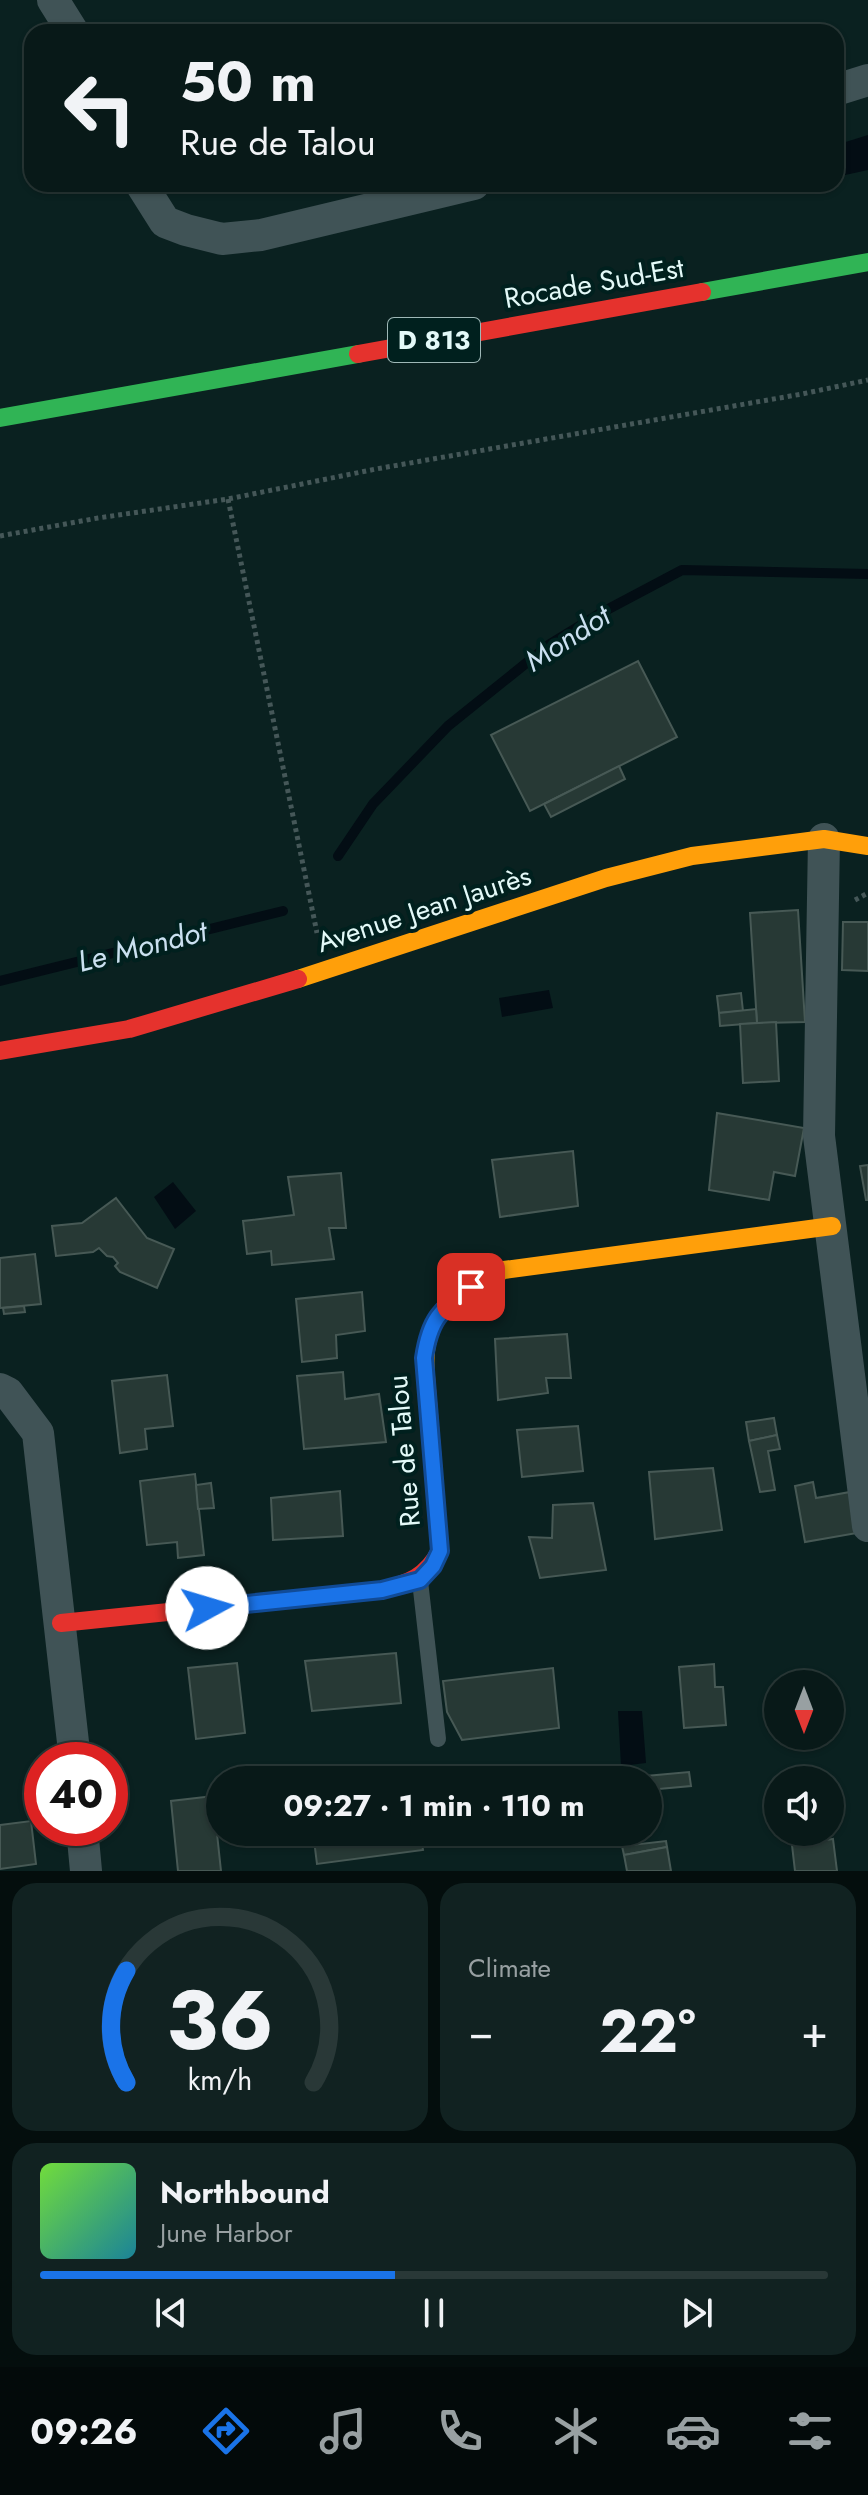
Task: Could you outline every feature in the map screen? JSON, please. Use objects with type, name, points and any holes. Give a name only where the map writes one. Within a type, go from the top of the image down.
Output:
[{"type":"street","points":[[53,0],[68,24]]},
{"type":"street","points":[[844,88],[868,80]]},
{"type":"street","points":[[146,192],[165,222],[222,239],[261,235],[441,192]]},
{"type":"street","name":"Rocade Sud-Est","points":[[0,418],[868,262]]},
{"type":"street","points":[[824,839],[819,1136],[868,1526]]},
{"type":"street","name":"Avenue Jean Jaurès","points":[[0,1051],[129,1029],[325,971],[606,878],[692,856],[824,839],[868,846]]},
{"type":"street","name":"Rue de Talou","points":[[420,1580],[433,1566],[440,1551],[424,1358],[428,1331],[444,1308],[471,1287],[504,1270],[832,1226]]},
{"type":"street","points":[[0,1389],[8,1393],[38,1433],[73,1742]]},
{"type":"street","points":[[61,1623],[382,1590],[420,1580]]},
{"type":"street","points":[[84,1846],[86,1871]]},
{"type":"lane","points":[[420,1580],[438,1739]]},
{"type":"path","points":[[0,536],[228,499],[376,469],[868,380]]},
{"type":"path","points":[[228,499],[325,971]]},
{"type":"shaded area","points":[[868,135],[868,170],[844,175],[844,142]]},
{"type":"shaded area","points":[[549,990],[553,1008],[502,1017],[499,998]]},
{"type":"shaded area","points":[[173,1182],[196,1211],[175,1229],[154,1197]]},
{"type":"shaded area","points":[[618,1711],[642,1711],[646,1763],[621,1766]]},
{"type":"building","points":[[638,661],[677,737],[530,811],[491,735]]},
{"type":"building","points":[[619,766],[625,779],[551,817],[544,804]]},
{"type":"building","points":[[798,910],[805,1022],[757,1023],[750,913]]},
{"type":"building","points":[[843,922],[868,922],[868,971],[842,970]]},
{"type":"building","points":[[741,993],[743,1011],[719,1013],[717,996]]},
{"type":"building","points":[[756,1009],[757,1023],[720,1026],[719,1013]]},
{"type":"building","points":[[776,1022],[779,1081],[743,1083],[740,1024]]},
{"type":"building","points":[[717,1113],[804,1128],[795,1176],[774,1172],[769,1200],[709,1190]]},
{"type":"building","points":[[573,1151],[578,1206],[500,1217],[492,1160]]},
{"type":"building","points":[[868,1165],[868,1200],[866,1200],[860,1166]]},
{"type":"building","points":[[341,1173],[346,1228],[329,1228],[334,1259],[272,1265],[271,1251],[247,1254],[243,1221],[294,1215],[288,1177]]},
{"type":"building","points":[[116,1198],[147,1238],[174,1249],[157,1288],[120,1272],[113,1257],[107,1256],[99,1248],[93,1252],[56,1256],[52,1226],[82,1223]]},
{"type":"building","points":[[35,1254],[41,1304],[0,1308],[0,1258]]},
{"type":"building","points":[[362,1292],[365,1331],[336,1335],[337,1358],[302,1362],[296,1299]]},
{"type":"building","points":[[24,1306],[25,1312],[4,1314],[3,1308]]},
{"type":"building","points":[[567,1334],[571,1378],[546,1378],[548,1393],[498,1400],[495,1339]]},
{"type":"building","points":[[343,1372],[345,1399],[379,1394],[386,1442],[304,1449],[297,1376]]},
{"type":"building","points":[[167,1375],[173,1426],[145,1429],[147,1449],[120,1453],[112,1381]]},
{"type":"building","points":[[774,1418],[777,1435],[749,1441],[746,1422]]},
{"type":"building","points":[[578,1426],[583,1471],[522,1477],[517,1430]]},
{"type":"building","points":[[777,1435],[780,1449],[768,1451],[775,1490],[760,1492],[749,1441]]},
{"type":"building","points":[[713,1468],[722,1530],[655,1539],[649,1472]]},
{"type":"building","points":[[195,1474],[204,1555],[178,1558],[177,1542],[147,1545],[140,1481]]},
{"type":"building","points":[[813,1482],[816,1498],[850,1492],[857,1533],[805,1542],[795,1486]]},
{"type":"building","points":[[211,1483],[214,1508],[198,1509],[196,1485]]},
{"type":"building","points":[[340,1491],[343,1536],[273,1540],[271,1498]]},
{"type":"building","points":[[593,1503],[606,1570],[540,1578],[529,1537],[552,1538],[553,1505]]},
{"type":"building","points":[[396,1653],[401,1703],[312,1711],[305,1661]]},
{"type":"building","points":[[237,1663],[245,1733],[196,1739],[188,1668]]},
{"type":"building","points":[[714,1664],[715,1687],[723,1687],[726,1725],[684,1728],[679,1667]]},
{"type":"building","points":[[553,1668],[559,1728],[462,1740],[447,1712],[443,1681]]},
{"type":"building","points":[[689,1772],[691,1786],[662,1789],[662,1774]]},
{"type":"building","points":[[206,1797],[206,1846],[218,1846],[221,1871],[178,1871],[171,1801]]},
{"type":"building","points":[[24,1822],[24,1846],[34,1846],[36,1864],[0,1869],[0,1825]]},
{"type":"building","points":[[662,1841],[666,1841],[667,1847],[624,1855],[622,1846],[662,1846]]},
{"type":"building","points":[[315,1846],[422,1846],[423,1850],[317,1864]]},
{"type":"building","points":[[792,1846],[834,1846],[837,1871],[795,1871]]},
{"type":"building","points":[[667,1847],[671,1871],[627,1871],[624,1855]]},
{"type":"waterway","name":"Mondot","points":[[338,856],[373,804],[448,726],[550,644],[599,614],[682,570],[868,574]]},
{"type":"waterway","name":"Le Mondot","points":[[0,981],[283,911]]},
{"type":"traffic: fast","points":[[702,292],[868,262]]},
{"type":"traffic: fast","points":[[0,418],[358,354]]},
{"type":"traffic: slow","points":[[298,979],[606,878],[692,856],[824,839],[868,846]]},
{"type":"traffic: slow","points":[[426,1376],[428,1337],[444,1309],[469,1288],[504,1270],[832,1226]]},
{"type":"traffic: jam","points":[[358,354],[702,292]]},
{"type":"traffic: jam","points":[[0,1051],[129,1029],[298,979]]},
{"type":"traffic: jam","points":[[61,1623],[382,1590],[416,1578],[429,1567],[440,1551],[426,1376]]},
{"type":"route","points":[[207,1608],[382,1590],[420,1580],[433,1566],[440,1551],[424,1358],[428,1331],[444,1308],[471,1287]]}]
